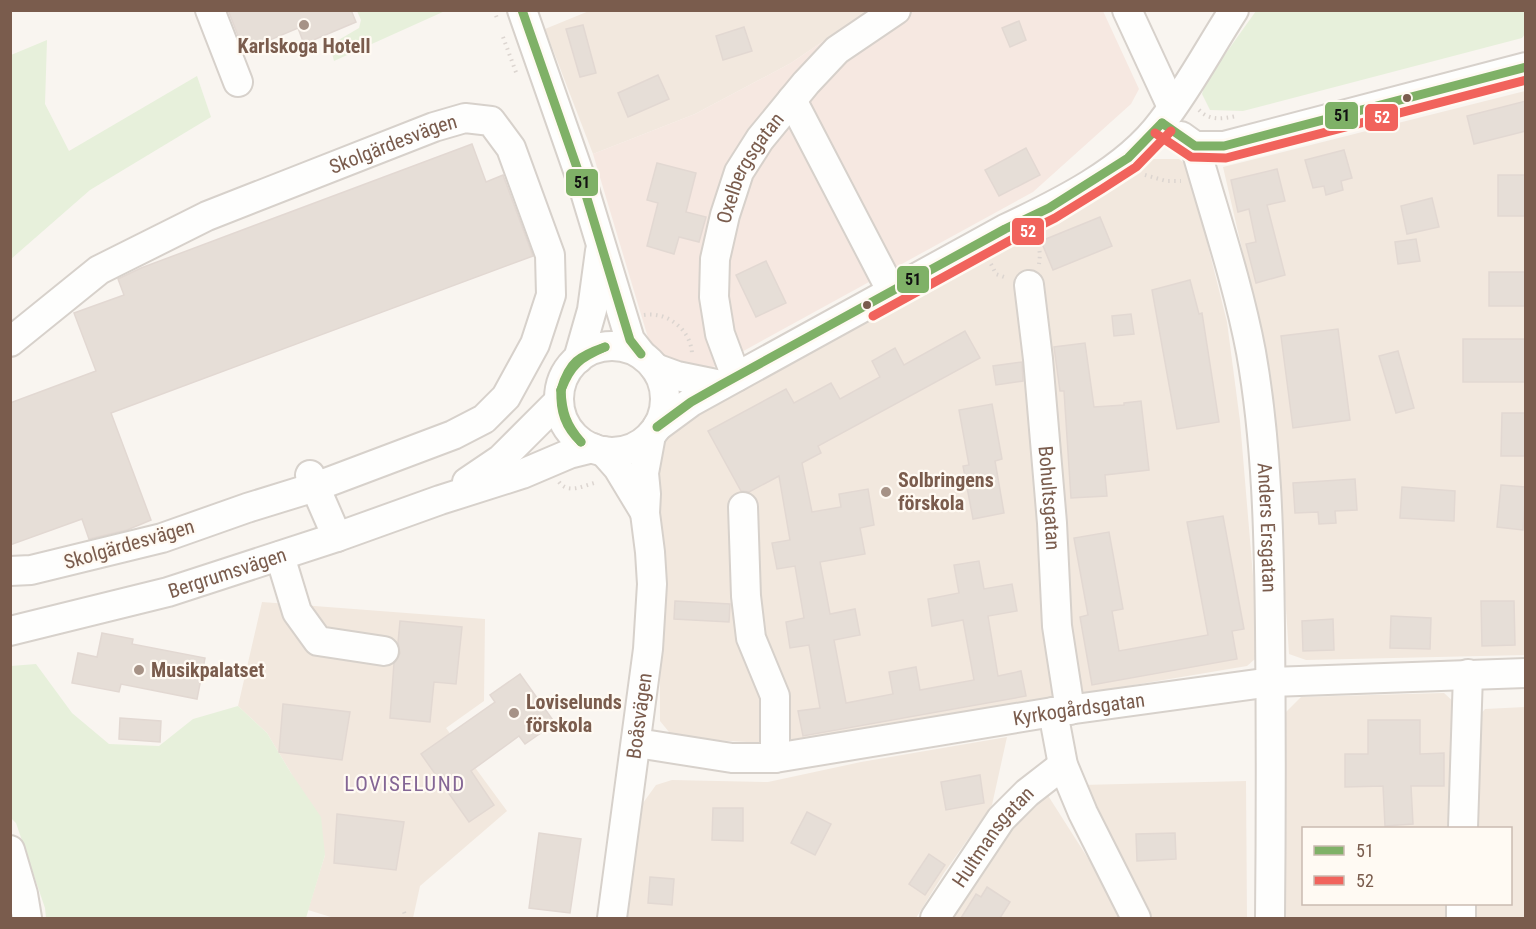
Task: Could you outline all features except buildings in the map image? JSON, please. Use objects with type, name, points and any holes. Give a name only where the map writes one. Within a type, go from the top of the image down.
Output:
[{"type":"street","points":[[210,10],[238,82]]},
{"type":"street","points":[[522,10],[582,182],[630,340],[648,361],[664,387],[662,418],[654,431]]},
{"type":"street","name":"Oxelbergsgatan","points":[[728,381],[714,297],[715,259],[725,215],[739,172],[760,139],[837,50],[896,10]]},
{"type":"street","points":[[1127,10],[1167,115],[1195,146],[1224,146],[1526,67]]},
{"type":"street","points":[[601,243],[592,310],[568,360],[563,380],[553,393],[569,430],[584,444],[598,450],[628,449],[643,442],[691,402],[1005,229],[1049,208],[1128,158],[1167,115],[1234,10]]},
{"type":"street","points":[[792,100],[892,292]]},
{"type":"street","name":"Skolgärdesvägen","points":[[10,342],[99,270],[207,216],[434,126],[465,117],[492,121],[511,148],[550,255],[551,295],[535,344],[506,397],[484,419],[453,435],[313,481],[247,508],[162,538],[31,570],[10,571]]},
{"type":"street","name":"Anders Ersgatan","points":[[1195,146],[1238,299],[1250,351],[1266,495],[1271,682],[1270,918]]},
{"type":"street","name":"Bohultsgatan","points":[[1029,285],[1052,523],[1063,765],[1083,813],[1137,918]]},
{"type":"street","points":[[568,360],[605,347],[621,347],[677,376],[728,381]]},
{"type":"street","name":"Bergrumsvägen","points":[[440,500],[501,459],[553,393]]},
{"type":"street","name":"Boåsvägen","points":[[612,918],[648,649],[652,584],[645,513],[644,472],[654,431]]},
{"type":"street","name":"Bergrumsvägen","points":[[10,631],[168,592],[522,474],[569,454],[598,450]]},
{"type":"street","name":"Boåsvägen","points":[[598,450],[618,468],[645,513]]},
{"type":"street","points":[[313,481],[337,537]]},
{"type":"street","points":[[743,507],[748,617],[751,638],[775,696],[775,758]]},
{"type":"street","points":[[280,556],[297,612],[318,641],[384,651]]},
{"type":"street","name":"Kyrkogårdsgatan","points":[[637,743],[732,758],[775,758],[1061,711],[1271,682],[1526,673]]},
{"type":"street","points":[[1463,827],[1468,674]]},
{"type":"street","name":"Hultmansgatan","points":[[935,918],[1001,819],[1027,793],[1063,765]]},
{"type":"street","points":[[10,850],[23,894],[27,918]]},
{"type":"path","points":[[494,10],[518,78]]},
{"type":"path","points":[[1029,285],[1040,261],[1037,232]]},
{"type":"path","points":[[642,315],[658,314],[674,322],[692,346],[692,359]]},
{"type":"path","points":[[553,393],[568,360]]},
{"type":"path","points":[[556,474],[559,483],[564,488],[572,489],[603,481]]},
{"type":"path","points":[[404,912],[406,918]]},
{"type":"shaded area","points":[[589,11],[868,11],[791,63],[695,114],[593,154],[545,29]]},
{"type":"shaded area","points":[[868,11],[1103,11],[1139,89],[1131,104],[1033,192],[716,366],[703,370],[675,366],[659,354],[649,341],[593,154],[695,114],[791,63]]},
{"type":"shaded area","points":[[1525,91],[1525,655],[1306,660],[1289,654],[1270,370],[1223,167]]},
{"type":"shaded area","points":[[1142,159],[1179,159],[1188,166],[1227,322],[1240,421],[1259,647],[1255,659],[1247,666],[782,744],[677,738],[669,732],[660,721],[659,449],[679,421]]},
{"type":"shaded area","points":[[262,602],[485,619],[484,701],[446,728],[507,811],[420,886],[413,918],[334,918],[308,910],[325,855],[291,773],[267,733],[238,706]]},
{"type":"shaded area","points":[[1444,693],[1459,707],[1455,827],[1302,827],[1302,905],[1453,905],[1452,918],[1284,918],[1286,712],[1301,697]]},
{"type":"shaded area","points":[[1525,707],[1525,918],[1472,918],[1472,905],[1512,905],[1512,827],[1471,827],[1470,728],[1485,709]]},
{"type":"shaded area","points":[[1007,737],[992,805],[944,873],[916,918],[627,918],[643,803],[656,785],[672,780],[768,782],[861,762]]},
{"type":"shaded area","points":[[1246,781],[1247,918],[1147,918],[1081,785]]},
{"type":"shaded area","points":[[1047,794],[1112,896],[1123,918],[952,918],[1003,835]]},
{"type":"green space","points":[[357,11],[445,11],[334,61],[330,45],[359,28],[361,20]]},
{"type":"green space","points":[[1256,11],[1525,11],[1525,34],[1522,38],[1243,111],[1210,110],[1202,94],[1206,81]]},
{"type":"green space","points":[[47,40],[45,104],[69,151],[197,76],[211,117],[90,190],[11,259],[11,55]]},
{"type":"green space","points":[[36,664],[72,713],[109,744],[159,746],[193,719],[238,706],[267,733],[321,817],[325,855],[306,918],[46,918],[45,908],[16,823],[10,817],[11,666]]},
{"type":"transit line","name":"51","points":[[522,10],[582,182],[630,340],[641,354]]},
{"type":"transit line","name":"51","points":[[1162,123],[1195,146],[1224,146],[1526,67]]},
{"type":"transit line","name":"52","points":[[1155,133],[1191,157],[1226,158],[1526,80]]},
{"type":"transit line","name":"51","points":[[657,427],[691,402],[721,385],[1005,229],[1049,208],[1128,158],[1162,123]]},
{"type":"transit line","name":"52","points":[[873,316],[1055,218],[1102,189],[1136,167],[1171,131]]},
{"type":"transit line","name":"51","points":[[561,390],[564,380],[576,361],[605,347]]},
{"type":"transit line","name":"51","points":[[561,390],[577,363],[605,347]]},
{"type":"transit line","name":"51","points":[[561,390],[566,418],[581,442]]},
{"type":"transit line","name":"51","points":[[561,390],[561,405],[565,418],[581,442]]},
{"type":"place","name":"Karlskoga Hotell","points":[[304,25]]},
{"type":"place","name":"Solbringens förskola","points":[[886,492]]},
{"type":"place","name":"Musikpalatset","points":[[139,670]]},
{"type":"place","name":"Loviselunds förskola","points":[[514,713]]},
{"type":"district","name":"LOVISELUND","points":[[405,784]]}]
